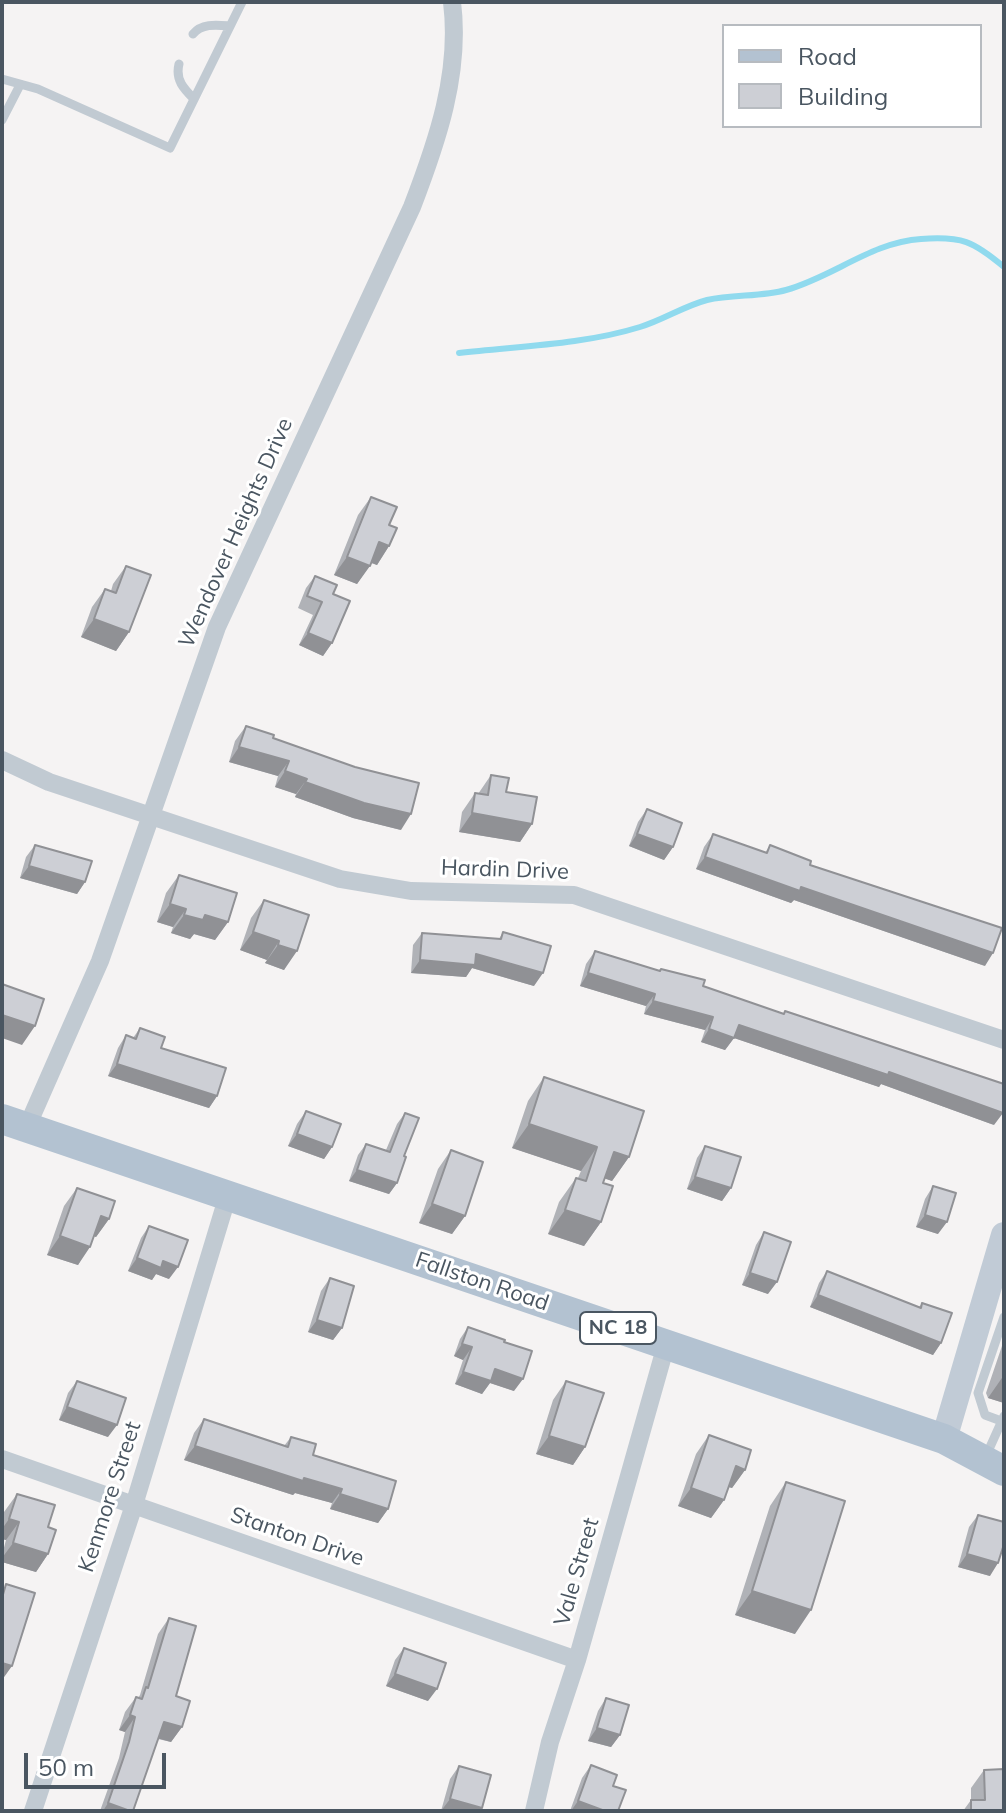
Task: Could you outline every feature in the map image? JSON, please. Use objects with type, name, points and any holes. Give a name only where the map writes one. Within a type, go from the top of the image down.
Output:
[{"type":"main road","name":"Fallston Road","points":[[15,1123],[944,1439],[994,1465]]},
{"type":"main road","points":[[944,1439],[979,1358],[998,1279],[1004,1235]]},
{"type":"street","name":"Wendover Heights Drive","points":[[15,1123],[100,961],[217,627],[406,221],[429,163],[449,89],[454,50],[452,2]]},
{"type":"street","name":"Hardin Drive","points":[[2,760],[49,782],[340,879],[411,891],[574,895],[1004,1040]]},
{"type":"street","name":"Kenmore Street","points":[[33,1811],[134,1505],[228,1195]]},
{"type":"street","name":"Vale Street","points":[[534,1811],[550,1742],[577,1660],[666,1345]]},
{"type":"street","name":"Stanton Drive","points":[[2,1459],[577,1660]]},
{"type":"lane","points":[[2,79],[38,89],[170,148],[242,2]]},
{"type":"lane","points":[[193,34],[198,28],[230,26]]},
{"type":"lane","points":[[179,64],[177,71],[181,86],[194,99]]},
{"type":"lane","points":[[2,120],[20,85]]},
{"type":"lane","points":[[994,1465],[1004,1419],[985,1415],[978,1393],[979,1358],[1004,1317]]},
{"type":"building","points":[[371,497],[397,507],[389,525],[397,528],[389,546],[379,542],[370,566],[347,557]]},
{"type":"building","points":[[126,566],[151,575],[129,632],[94,619],[105,589],[116,593]]},
{"type":"building","points":[[315,576],[337,585],[333,594],[350,601],[332,643],[308,633],[322,602],[307,596]]},
{"type":"building","points":[[246,726],[355,767],[419,783],[411,814],[364,803],[305,782],[307,779],[285,771],[289,761],[239,747]]},
{"type":"building","points":[[491,775],[509,778],[506,792],[537,797],[532,824],[472,813],[475,793],[488,795]]},
{"type":"building","points":[[647,809],[682,823],[673,847],[637,834]]},
{"type":"building","points":[[713,834],[767,853],[770,845],[811,861],[810,865],[1002,928],[993,953],[705,857]]},
{"type":"building","points":[[35,845],[92,861],[85,882],[29,866]]},
{"type":"building","points":[[179,875],[237,893],[228,922],[205,915],[203,920],[184,915],[186,909],[170,904]]},
{"type":"building","points":[[264,900],[309,915],[297,951],[253,932]]},
{"type":"building","points":[[503,932],[551,946],[543,973],[476,954],[475,965],[420,960],[422,933],[501,939]]},
{"type":"building","points":[[595,951],[660,971],[705,980],[703,986],[1004,1084],[1003,1113],[889,1072],[888,1075],[739,1025],[734,1038],[709,1029],[713,1017],[653,1001],[655,994],[588,973]]},
{"type":"building","points":[[2,984],[44,999],[35,1026],[2,1015]]},
{"type":"building","points":[[140,1028],[165,1037],[161,1048],[226,1068],[217,1096],[117,1064],[126,1035],[136,1039]]},
{"type":"building","points":[[544,1077],[644,1111],[629,1157],[614,1152],[603,1183],[613,1186],[601,1222],[565,1210],[576,1178],[586,1181],[597,1147],[529,1124]]},
{"type":"building","points":[[306,1111],[341,1124],[332,1147],[297,1134]]},
{"type":"building","points":[[405,1113],[419,1118],[397,1183],[357,1170],[366,1144],[390,1152]]},
{"type":"building","points":[[705,1146],[741,1157],[731,1188],[695,1177]]},
{"type":"building","points":[[451,1150],[483,1162],[465,1216],[432,1204]]},
{"type":"building","points":[[933,1186],[956,1193],[947,1222],[925,1215]]},
{"type":"building","points":[[77,1188],[115,1201],[109,1219],[101,1216],[90,1247],[60,1236]]},
{"type":"building","points":[[149,1226],[188,1240],[178,1267],[163,1261],[161,1268],[137,1258]]},
{"type":"building","points":[[764,1232],[791,1242],[777,1282],[750,1273]]},
{"type":"building","points":[[827,1271],[921,1308],[922,1303],[952,1313],[941,1343],[818,1295]]},
{"type":"building","points":[[330,1278],[354,1286],[342,1328],[317,1320]]},
{"type":"building","points":[[468,1327],[532,1351],[523,1379],[495,1369],[491,1381],[463,1372],[472,1347],[462,1344]]},
{"type":"building","points":[[77,1381],[126,1398],[117,1425],[67,1407]]},
{"type":"building","points":[[566,1381],[604,1393],[585,1447],[549,1436]]},
{"type":"building","points":[[204,1419],[288,1447],[291,1437],[316,1444],[313,1455],[396,1481],[388,1509],[340,1494],[342,1489],[304,1478],[303,1481],[195,1446]]},
{"type":"building","points":[[709,1435],[751,1450],[745,1470],[736,1466],[724,1500],[691,1488]]},
{"type":"building","points":[[786,1482],[845,1501],[811,1610],[752,1591]]},
{"type":"building","points":[[17,1494],[55,1505],[48,1527],[56,1530],[48,1554],[13,1543],[19,1522],[9,1519]]},
{"type":"building","points":[[978,1515],[1004,1522],[1004,1544],[998,1563],[967,1554]]},
{"type":"building","points":[[6,1584],[35,1593],[12,1666],[2,1663],[2,1598]]},
{"type":"building","points":[[169,1618],[196,1626],[176,1696],[190,1701],[182,1727],[164,1722],[133,1811],[130,1811],[108,1803],[129,1742],[135,1717],[130,1715],[136,1697],[142,1699],[148,1688]]},
{"type":"building","points":[[404,1648],[446,1663],[437,1689],[395,1674]]},
{"type":"building","points":[[606,1698],[629,1705],[620,1735],[597,1728]]},
{"type":"building","points":[[591,1765],[617,1775],[613,1786],[626,1790],[618,1811],[605,1811],[578,1801]]},
{"type":"building","points":[[459,1766],[491,1775],[482,1808],[450,1799]]},
{"type":"building","points":[[1004,1769],[1004,1811],[971,1811],[971,1800],[985,1800],[984,1770]]},
{"type":"waterway","points":[[459,353],[618,333],[707,300],[786,290],[886,246],[921,239],[966,242],[1004,267]]}]
